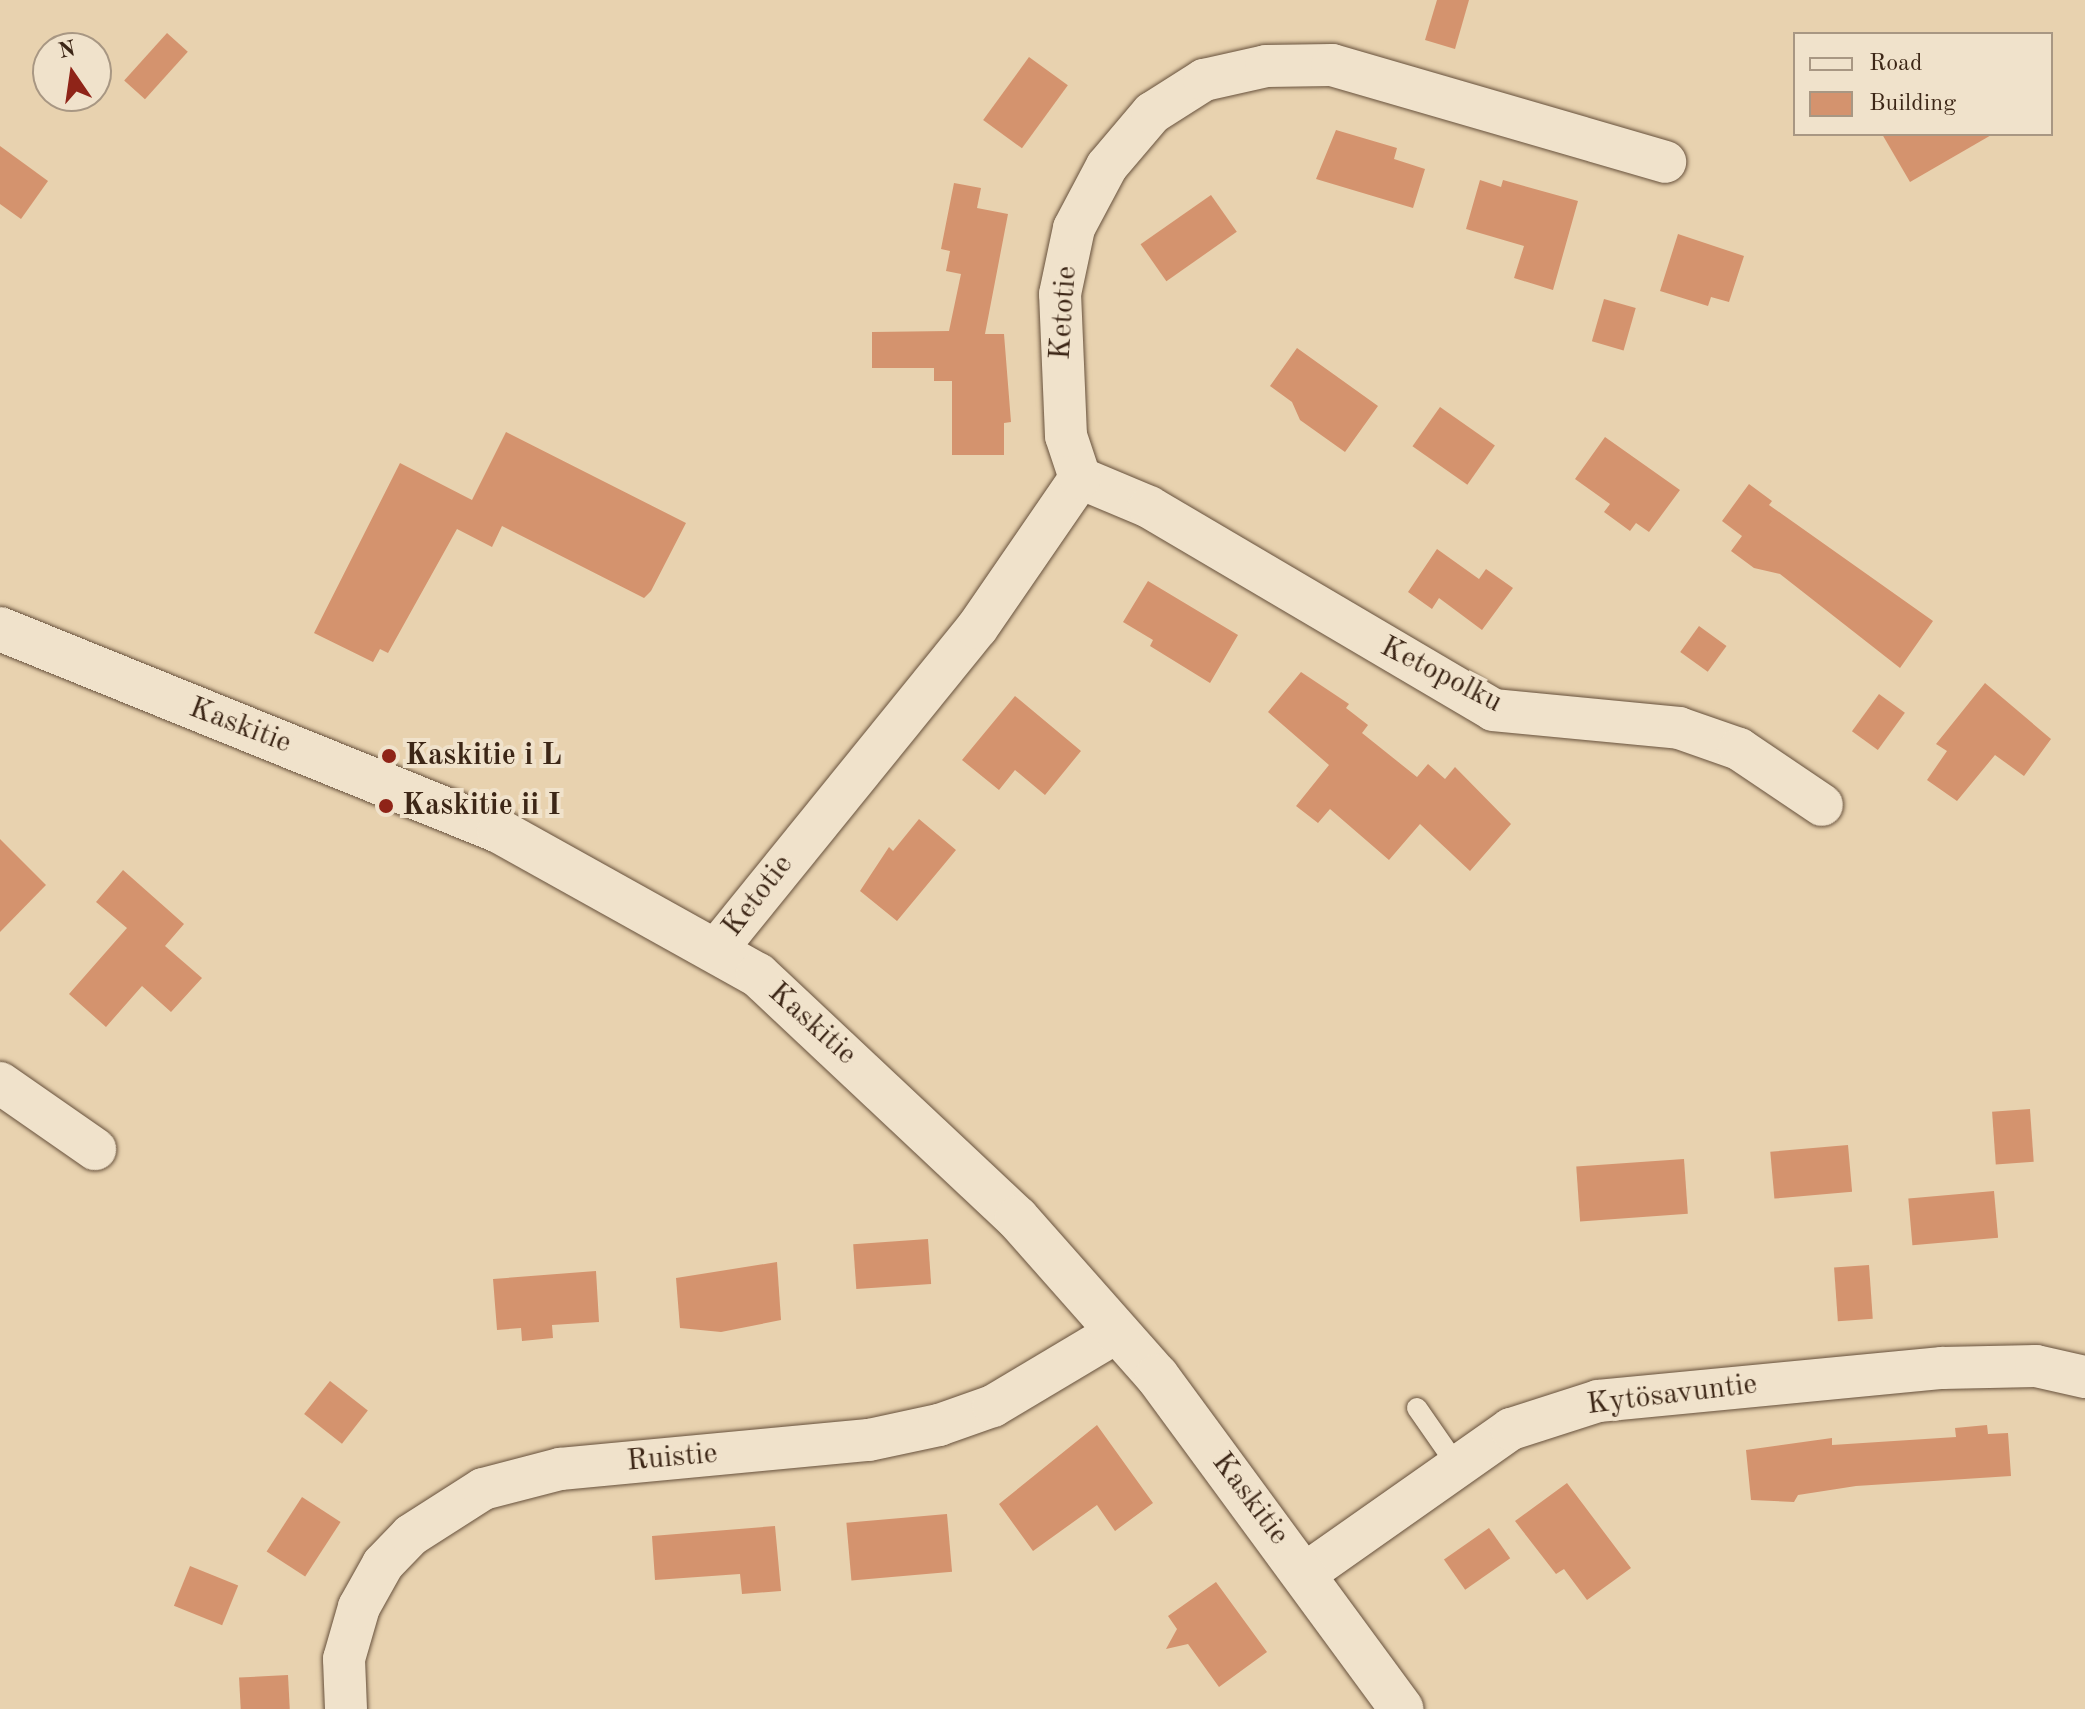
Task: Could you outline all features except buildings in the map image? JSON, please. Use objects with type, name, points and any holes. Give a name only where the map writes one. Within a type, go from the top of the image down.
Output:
[{"type":"street","name":"Ketotie","points":[[716,950],[977,628],[1080,478],[1066,436],[1059,373],[1060,294],[1074,228],[1107,166],[1152,113],[1204,80],[1266,66],[1332,65],[1665,162]]},
{"type":"street","name":"Ketopolku","points":[[1080,478],[1149,507],[1493,710],[1679,728],[1739,749],[1822,805]]},
{"type":"street","name":"Kaskitie","points":[[0,629],[499,831],[758,975],[838,1046],[1017,1218],[1157,1376],[1306,1573],[1402,1709]]},
{"type":"street","points":[[0,1083],[95,1149]]},
{"type":"street","name":"Ruistie","points":[[346,1709],[344,1659],[359,1607],[383,1564],[411,1535],[483,1489],[560,1469],[869,1440],[939,1425],[993,1406],[1117,1332]]},
{"type":"street","name":"Kytösavuntie","points":[[1306,1573],[1511,1429],[1598,1401],[1942,1368],[2036,1366],[2085,1377]]},
{"type":"lane","points":[[1417,1408],[1458,1467]]},
{"type":"place","name":"Kaskitie i L","points":[[389,756]]},
{"type":"place","name":"Kaskitie ii I","points":[[386,806]]}]
